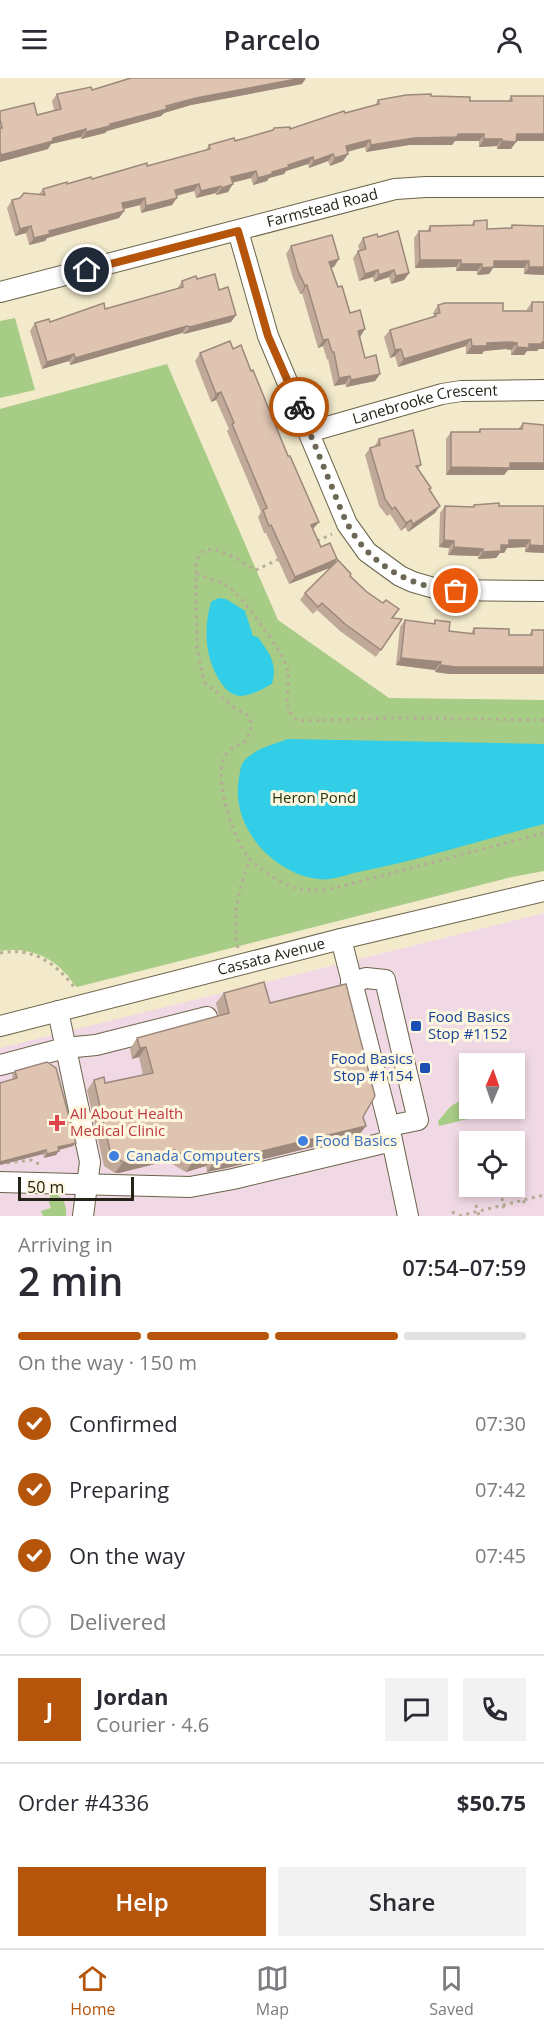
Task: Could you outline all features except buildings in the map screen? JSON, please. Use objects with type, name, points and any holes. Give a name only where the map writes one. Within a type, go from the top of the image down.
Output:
[{"type":"street","name":"Farmstead Road","points":[[0,292],[395,189],[544,187]]},
{"type":"street","points":[[238,231],[268,336],[347,524],[367,552],[413,582],[441,590],[544,591]]},
{"type":"street","name":"Lanebrooke Crescent","points":[[309,432],[442,394],[461,391],[544,390]]},
{"type":"street","name":"Cassata Avenue","points":[[0,1026],[341,939],[544,891]]},
{"type":"street","points":[[341,939],[390,1133],[408,1216]]},
{"type":"street","points":[[0,1182],[190,1187],[233,1179],[390,1133],[418,1120],[385,980],[366,978],[351,983]]},
{"type":"street","points":[[58,1011],[89,1158],[83,1216]]},
{"type":"street","points":[[0,1065],[65,1048],[96,1045],[207,1017]]},
{"type":"path","points":[[310,544],[332,534]]},
{"type":"path","points":[[288,554],[256,570],[230,553],[214,549],[198,556],[196,574],[197,647],[204,682],[235,708],[248,715],[252,724],[248,740],[235,746],[223,758],[221,773],[227,809],[234,829],[250,859],[274,879],[292,887],[313,891],[335,888],[544,833]]},
{"type":"path","points":[[196,574],[230,588],[248,607],[286,663],[288,708],[292,717],[298,721],[393,718],[544,720]]},
{"type":"path","points":[[239,949],[235,915],[239,891],[250,859]]},
{"type":"path","points":[[0,953],[15,952],[38,956],[61,971],[77,991]]},
{"type":"path","points":[[0,1163],[32,1160],[50,1170]]},
{"type":"path","points":[[459,1216],[544,1195]]},
{"type":"path","points":[[523,1197],[525,1207]]},
{"type":"path","points":[[501,1198],[504,1212]]},
{"type":"path","points":[[476,1205],[479,1216]]},
{"type":"path","points":[[453,1211],[454,1216]]},
{"type":"shaded area","points":[[544,913],[544,1216],[0,1216],[0,1048]]},
{"type":"green space","points":[[15,318],[35,390],[0,398],[0,321]]},
{"type":"green space","points":[[167,364],[278,620],[389,698],[544,700],[544,871],[512,877],[77,987],[59,966],[36,953],[18,950],[0,951],[0,409]]},
{"type":"green space","points":[[459,1102],[459,1119],[468,1119],[439,1126],[438,1121],[454,1104]]},
{"type":"green space","points":[[51,1192],[63,1201],[66,1216],[43,1216],[41,1211],[51,1208],[49,1203]]},
{"type":"water","points":[[218,598],[226,599],[245,611],[253,636],[258,637],[273,664],[272,684],[241,696],[230,692],[216,675],[209,655],[206,634],[211,602]]},
{"type":"water","name":"Heron Pond","points":[[288,739],[544,744],[544,824],[428,856],[338,877],[318,879],[301,875],[270,857],[258,844],[241,813],[238,796],[240,772],[244,761],[259,750]]},
{"type":"way so far","points":[[299,407],[347,524],[367,552],[400,576],[413,582],[441,590],[456,591]]},
{"type":"place","name":"Food Basics Stop #1152","points":[[416,1026]]},
{"type":"place","name":"Food Basics Stop #1154","points":[[425,1068]]},
{"type":"place","name":"All About Health Medical Clinic","points":[[57,1123]]},
{"type":"place","name":"Food Basics","points":[[303,1141]]},
{"type":"place","name":"Canada Computers","points":[[114,1156]]},
{"type":"route","points":[[87,270],[238,231],[268,336],[299,407]]}]
